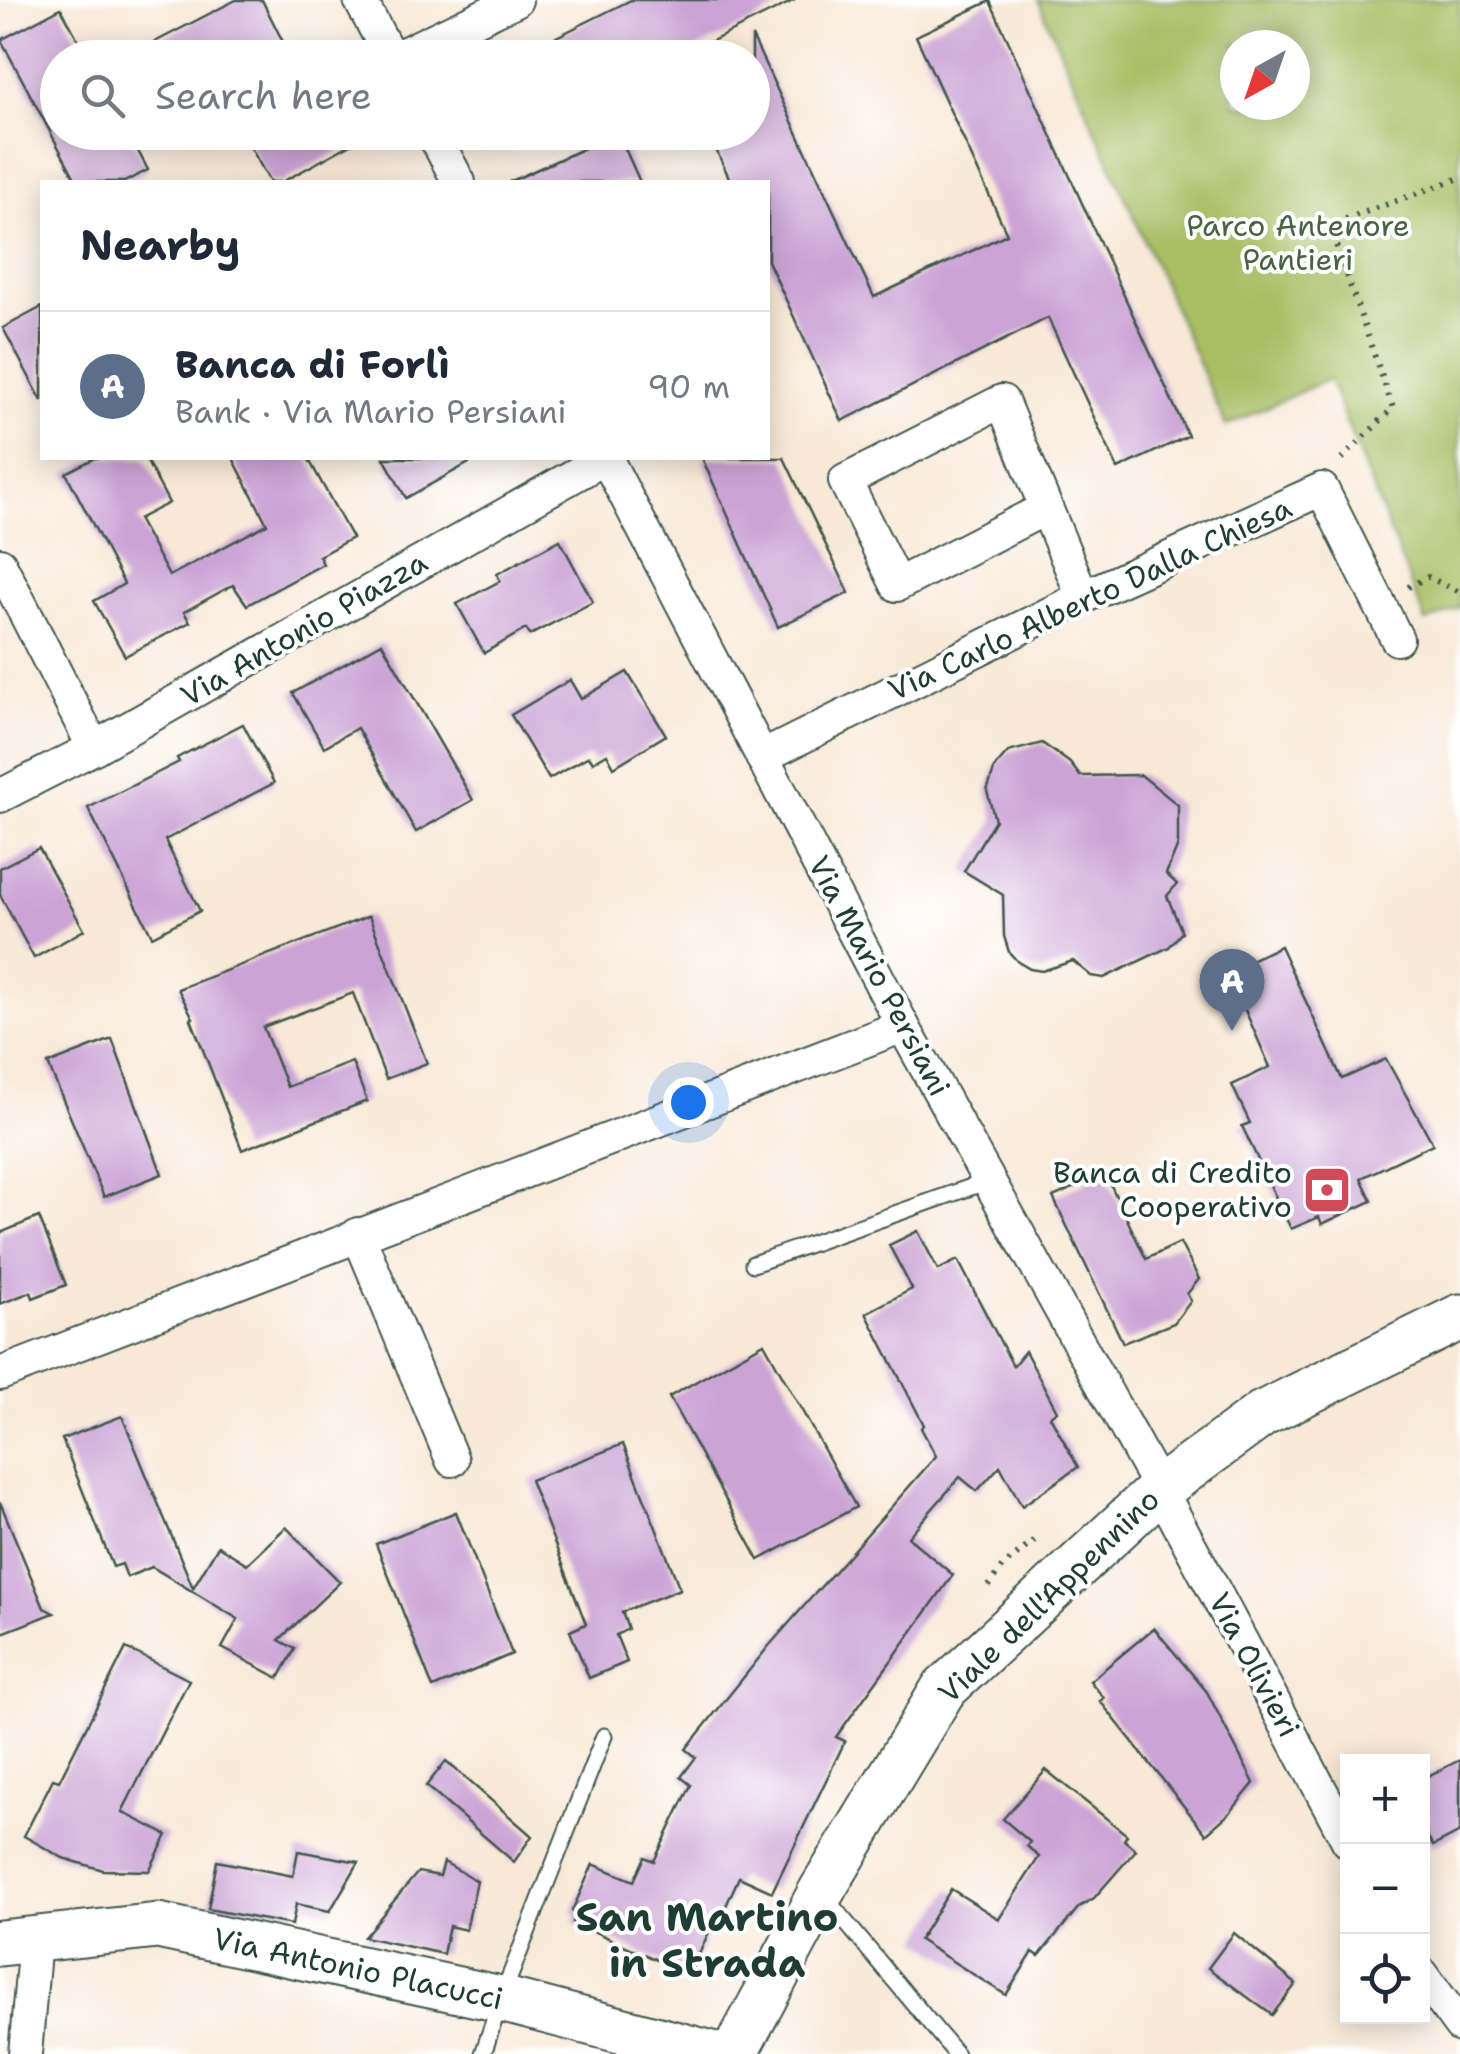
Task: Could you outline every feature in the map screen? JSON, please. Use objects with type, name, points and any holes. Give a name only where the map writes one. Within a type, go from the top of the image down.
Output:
[{"type":"main road","name":"Viale dell'Appennino","points":[[734,2054],[820,1892],[943,1690],[1160,1489],[1262,1414],[1460,1316]]},
{"type":"main road","name":"Via Antonio Placucci","points":[[18,1941],[158,1926],[501,1999],[712,2054]]},
{"type":"street","points":[[360,0],[383,40]]},
{"type":"street","points":[[431,40],[516,0]]},
{"type":"street","points":[[441,150],[457,180]]},
{"type":"street","points":[[1046,508],[897,585],[845,481],[1002,401],[1084,597]]},
{"type":"street","name":"Via Antonio Piazza","points":[[0,796],[94,748],[602,460]]},
{"type":"street","name":"Via Mario Persiani","points":[[607,460],[903,1026],[1160,1489]]},
{"type":"street","name":"Via Carlo Alberto Dalla Chiesa","points":[[762,757],[1084,597],[1322,489],[1398,639]]},
{"type":"street","points":[[0,564],[94,748]]},
{"type":"street","points":[[0,1374],[903,1026]]},
{"type":"street","points":[[358,1234],[452,1460]]},
{"type":"street","name":"Via Olivieri","points":[[1160,1489],[1340,1825]]},
{"type":"street","points":[[18,1941],[24,2054]]},
{"type":"street","points":[[1430,1985],[1460,2026]]},
{"type":"lane","points":[[753,1264],[990,1180]]},
{"type":"lane","points":[[483,2054],[604,1736]]},
{"type":"lane","points":[[820,1892],[956,2054]]},
{"type":"path","points":[[1302,498],[1393,408],[1329,225],[1460,178]]},
{"type":"path","points":[[1380,600],[1428,577],[1460,592]]},
{"type":"green space","name":"Parco Antenore Pantieri","points":[[1038,0],[1460,0],[1460,608],[1426,622],[1329,379],[1226,426]]},
{"type":"building","points":[[236,0],[262,0],[282,40],[159,40]]},
{"type":"building","points":[[631,0],[795,0],[714,40],[550,40]]},
{"type":"building","points":[[990,1],[1188,436],[1118,469],[1048,318],[842,421],[770,265],[770,180],[730,180],[716,150],[770,150],[770,75],[874,297],[1007,234],[916,36]]},
{"type":"building","points":[[61,8],[78,40],[40,40],[40,113],[1,40]]},
{"type":"building","points":[[60,150],[137,150],[148,170],[128,180],[76,180]]},
{"type":"building","points":[[252,150],[340,150],[286,180],[269,180]]},
{"type":"building","points":[[580,150],[626,150],[639,180],[513,180]]},
{"type":"building","points":[[40,308],[40,397],[3,328]]},
{"type":"building","points":[[784,458],[849,593],[778,627],[703,460]]},
{"type":"building","points":[[91,460],[146,460],[169,503],[138,519],[169,576],[267,524],[234,460],[309,460],[352,538],[319,556],[323,564],[247,605],[233,585],[184,612],[190,622],[125,656],[94,601],[124,584],[66,473]]},
{"type":"building","points":[[385,460],[474,460],[406,498]]},
{"type":"building","points":[[560,540],[593,602],[530,635],[526,629],[484,653],[457,604],[500,581],[497,574]]},
{"type":"building","points":[[382,643],[473,800],[416,832],[357,728],[324,747],[293,693]]},
{"type":"building","points":[[627,672],[666,735],[614,767],[607,754],[593,762],[589,756],[549,779],[511,715],[570,680],[581,699]]},
{"type":"building","points":[[243,724],[274,783],[165,840],[200,911],[152,936],[88,808]]},
{"type":"building","points":[[1042,743],[1070,763],[1080,776],[1141,775],[1178,805],[1178,845],[1166,874],[1177,884],[1167,896],[1182,932],[1169,947],[1104,978],[1091,976],[1073,961],[1042,971],[1018,962],[1009,952],[1004,936],[1003,895],[964,871],[995,820],[987,791],[995,767],[1008,752]]},
{"type":"building","points":[[39,848],[84,930],[34,958],[0,895],[0,868]]},
{"type":"building","points":[[369,916],[427,1063],[386,1079],[353,993],[263,1027],[287,1087],[352,1062],[367,1101],[242,1150],[193,1018],[178,989]]},
{"type":"building","points":[[1280,946],[1342,1079],[1386,1059],[1433,1144],[1361,1178],[1372,1201],[1322,1224],[1319,1217],[1291,1229],[1242,1126],[1250,1123],[1232,1085],[1270,1067],[1228,971]]},
{"type":"building","points":[[112,1039],[162,1174],[104,1197],[48,1064]]},
{"type":"building","points":[[1105,1173],[1146,1259],[1180,1243],[1199,1279],[1187,1294],[1191,1301],[1174,1323],[1123,1343],[1053,1197]]},
{"type":"building","points":[[39,1217],[66,1285],[33,1298],[31,1292],[0,1304],[0,1233]]},
{"type":"building","points":[[918,1231],[938,1270],[958,1260],[1013,1366],[1025,1351],[1057,1411],[1050,1416],[1078,1467],[1022,1506],[1000,1466],[977,1491],[960,1477],[908,1537],[953,1575],[836,1737],[845,1741],[772,1892],[739,1877],[690,1975],[573,1922],[577,1916],[572,1911],[593,1864],[634,1881],[645,1857],[654,1861],[691,1785],[681,1777],[696,1757],[686,1749],[768,1647],[936,1456],[866,1313],[912,1289],[889,1245]]},
{"type":"building","points":[[764,1343],[856,1507],[759,1560],[669,1397]]},
{"type":"building","points":[[122,1416],[193,1588],[218,1546],[247,1564],[286,1527],[340,1582],[279,1640],[295,1649],[279,1678],[222,1648],[238,1619],[152,1567],[127,1577],[122,1564],[113,1567],[62,1439]]},
{"type":"building","points":[[623,1444],[680,1589],[622,1612],[628,1629],[616,1635],[627,1662],[589,1678],[570,1631],[586,1624],[530,1480]]},
{"type":"building","points":[[0,1502],[44,1608],[54,1613],[0,1634]]},
{"type":"building","points":[[456,1512],[512,1654],[433,1688],[376,1544]]},
{"type":"building","points":[[1154,1628],[1207,1692],[1254,1783],[1230,1813],[1206,1834],[1100,1701],[1104,1698],[1090,1681]]},
{"type":"building","points":[[126,1648],[189,1680],[122,1812],[167,1835],[149,1871],[103,1870],[63,1858],[24,1836],[53,1779],[59,1781]]},
{"type":"building","points":[[1460,1760],[1460,1832],[1433,1846],[1430,1841],[1430,1775]]},
{"type":"building","points":[[446,1761],[532,1836],[514,1862],[426,1786]]},
{"type":"building","points":[[1046,1770],[1127,1835],[1124,1840],[1136,1850],[1094,1898],[1079,1907],[1039,1956],[1033,1952],[1006,1995],[919,1940],[951,1889],[999,1919],[1039,1857],[1027,1846],[1030,1842],[1003,1819]]},
{"type":"building","points":[[298,1851],[359,1862],[330,1911],[296,1904],[292,1925],[208,1909],[217,1861],[293,1876]]},
{"type":"building","points":[[444,1862],[477,1881],[466,1930],[449,1926],[443,1954],[364,1937],[418,1872],[440,1876]]},
{"type":"building","points":[[1234,1933],[1296,1984],[1272,2015],[1208,1968]]},
{"type":"place","name":"Banca di Forlì","points":[[1232,1031]]},
{"type":"place","name":"Banca di Credito Cooperativo","points":[[1327,1190]]},
{"type":"district","name":"San Martino in Strada","points":[[707,1940]]}]
